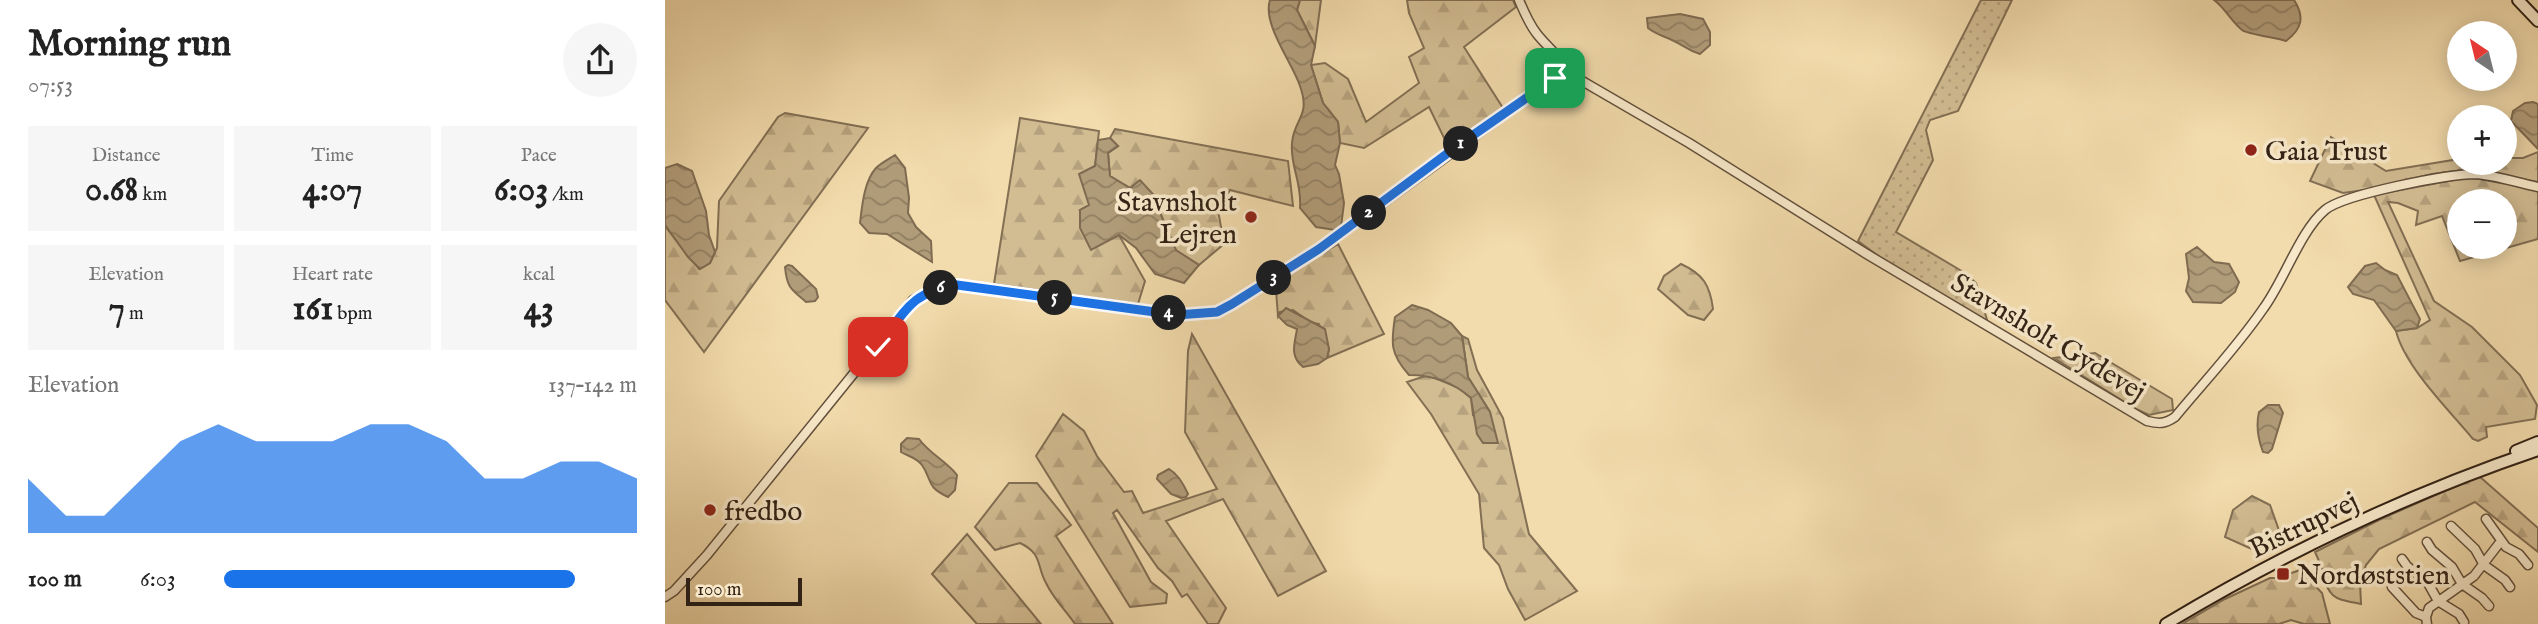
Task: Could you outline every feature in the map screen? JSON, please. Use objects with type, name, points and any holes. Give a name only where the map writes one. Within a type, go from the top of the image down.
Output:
[{"type":"main road","points":[[2518,0],[2538,21]]},
{"type":"main road","name":"Bistrupvej","points":[[2166,624],[2287,556],[2407,499],[2538,442]]},
{"type":"main road","name":"Bistrupvej","points":[[2466,475],[2538,450]]},
{"type":"street","points":[[665,597],[707,555],[913,300],[933,289],[957,285],[1177,315],[1217,312],[1319,249],[1510,109],[1555,78],[1566,74],[1563,62],[1538,35],[1518,0]]},
{"type":"street","name":"Stavnsholt Gydevej","points":[[1566,74],[1689,143],[1865,253],[2147,421],[2158,424],[2167,423],[2175,417],[2263,310],[2283,279],[2310,227],[2326,209],[2349,198],[2454,176],[2477,174],[2538,187]]},
{"type":"street","points":[[2486,519],[2501,541],[2519,554],[2528,565]]},
{"type":"street","points":[[2451,526],[2475,549],[2484,565],[2505,580],[2510,587]]},
{"type":"street","points":[[2392,587],[2426,620],[2429,608],[2484,565],[2501,541]]},
{"type":"street","points":[[2427,542],[2432,550],[2452,567],[2462,584],[2489,606]]},
{"type":"street","points":[[2402,559],[2428,583],[2438,601],[2459,614],[2464,622]]},
{"type":"green space","points":[[1300,0],[1321,0],[1315,46],[1297,10]]},
{"type":"green space","points":[[1407,0],[1513,0],[1516,7],[1464,47],[1503,108],[1448,146],[1429,107],[1364,148],[1340,143],[1338,122],[1323,103],[1311,65],[1325,63],[1348,79],[1366,122],[1419,83],[1409,57],[1424,48],[1409,13]]},
{"type":"green space","points":[[1981,0],[2012,0],[1958,111],[1930,120],[1926,130],[1933,160],[1896,232],[1965,273],[1976,283],[1988,323],[1885,261],[1858,241]]},
{"type":"green space","points":[[785,113],[868,128],[704,352],[665,300],[665,226],[699,269],[710,263],[717,248],[719,201],[778,117]]},
{"type":"green space","points":[[1020,118],[1099,131],[1095,166],[1080,174],[1089,205],[1080,210],[1119,235],[1145,281],[1138,304],[994,284]]},
{"type":"green space","points":[[1115,129],[1288,161],[1293,206],[1230,190],[1218,210],[1224,244],[1199,265],[1176,251],[1161,215],[1161,203],[1139,181],[1130,188],[1110,176],[1108,153],[1118,146],[1110,138]]},
{"type":"green space","points":[[2331,137],[2386,171],[2447,161],[2447,172],[2371,189],[2343,193],[2310,181]]},
{"type":"green space","points":[[2538,152],[2538,182],[2502,175],[2517,175],[2517,158]]},
{"type":"green space","points":[[2469,177],[2538,190],[2538,239],[2517,245],[2517,189],[2447,189],[2447,228],[2442,216],[2416,225],[2418,211],[2388,202],[2434,301],[2472,327],[2520,375],[2537,405],[2535,419],[2486,427],[2487,437],[2478,441],[2473,439],[2440,402],[2408,359],[2401,345],[2396,331],[2417,328],[2430,320],[2374,195]]},
{"type":"green space","points":[[1338,244],[1384,334],[1327,358],[1329,349],[1319,324],[1310,322],[1293,310],[1280,312],[1278,316],[1276,290],[1269,286]]},
{"type":"green space","points":[[1681,264],[1700,276],[1710,293],[1713,309],[1704,320],[1688,315],[1658,289],[1664,276]]},
{"type":"green space","points":[[1192,334],[1326,571],[1278,596],[1223,499],[1166,521],[1226,608],[1218,624],[1208,624],[1187,594],[1182,597],[1117,510],[1113,513],[1151,582],[1167,594],[1166,603],[1130,607],[1036,456],[1063,414],[1084,431],[1097,456],[1124,492],[1132,491],[1143,513],[1217,489],[1185,432],[1188,351]]},
{"type":"green space","points":[[1462,336],[1468,339],[1477,370],[1503,418],[1529,534],[1577,591],[1525,620],[1508,589],[1499,565],[1484,548],[1479,494],[1431,414],[1407,382],[1428,375],[1459,388],[1471,398],[1473,415],[1490,412],[1468,377]]},
{"type":"green space","points":[[2095,353],[2172,399],[2173,410],[2149,415],[2054,358]]},
{"type":"green space","points":[[2479,476],[2538,528],[2538,552],[2475,502],[2379,549],[2366,565],[2360,583],[2361,604],[2338,599],[2327,588],[2315,552],[2383,518]]},
{"type":"green space","points":[[1009,483],[1037,483],[1071,525],[1056,536],[1113,624],[1075,624],[1049,589],[1032,551],[1020,543],[995,550],[975,527]]},
{"type":"green space","points":[[2252,496],[2270,505],[2281,536],[2275,546],[2256,551],[2225,537],[2233,510]]},
{"type":"green space","points":[[967,534],[1041,624],[977,624],[932,574]]},
{"type":"green space","points":[[2300,570],[2322,593],[2330,624],[2304,624],[2291,620],[2279,624],[2182,624],[2225,599],[2270,578]]},
{"type":"water","points":[[1270,0],[1300,0],[1297,10],[1315,46],[1311,65],[1323,103],[1338,122],[1340,143],[1335,165],[1344,203],[1341,227],[1335,230],[1316,227],[1300,208],[1292,143],[1303,111],[1303,96],[1270,20]]},
{"type":"water","points":[[2214,0],[2294,0],[2300,12],[2300,22],[2296,32],[2286,41],[2250,33],[2242,30]]},
{"type":"water","points":[[1680,14],[1703,19],[1710,32],[1710,45],[1700,54],[1648,28],[1647,18]]},
{"type":"water","points":[[2525,103],[2538,104],[2538,149],[2517,127],[2517,108]]},
{"type":"water","points":[[1110,138],[1118,146],[1108,153],[1110,176],[1130,188],[1140,180],[1161,203],[1161,215],[1176,250],[1199,265],[1184,283],[1155,274],[1136,248],[1119,235],[1091,250],[1080,228],[1080,210],[1089,205],[1079,174],[1095,166],[1098,140]]},
{"type":"water","points":[[895,155],[905,168],[908,213],[916,227],[931,241],[932,262],[887,234],[869,233],[860,223],[864,194],[872,173]]},
{"type":"water","points":[[677,164],[692,171],[706,211],[709,235],[715,252],[710,263],[700,269],[665,225],[665,168]]},
{"type":"water","points":[[2197,247],[2214,262],[2229,264],[2239,282],[2235,292],[2221,303],[2193,302],[2186,291],[2189,278],[2186,254]]},
{"type":"water","points":[[2376,263],[2397,275],[2420,319],[2417,328],[2396,331],[2374,300],[2353,294],[2348,287],[2365,266]]},
{"type":"water","points":[[788,265],[816,289],[818,297],[815,301],[806,302],[791,288],[785,267]]},
{"type":"water","points":[[1412,305],[1428,310],[1451,323],[1462,336],[1468,377],[1490,412],[1498,443],[1483,443],[1477,434],[1471,398],[1442,380],[1409,375],[1398,361],[1393,348],[1395,317]]},
{"type":"water","points":[[1286,308],[1325,329],[1329,349],[1327,358],[1318,364],[1303,367],[1299,363],[1294,349],[1297,329],[1287,325],[1278,316]]},
{"type":"water","points":[[2268,405],[2279,405],[2283,413],[2272,449],[2268,453],[2263,452],[2258,427],[2259,412]]},
{"type":"water","points":[[907,438],[919,439],[957,475],[955,490],[948,497],[933,486],[920,463],[901,452],[901,444]]},
{"type":"water","points":[[1169,469],[1183,483],[1188,494],[1186,497],[1171,494],[1157,479],[1158,475]]},
{"type":"place","name":"Gaia Trust","points":[[2251,150]]},
{"type":"place","name":"Stavnsholt Lejren","points":[[1251,217]]},
{"type":"place","name":"fredbo","points":[[710,510]]},
{"type":"place","name":"Nordøststien","points":[[2283,574]]},
{"type":"route","points":[[878,347],[913,300],[933,289],[957,285],[1177,315],[1217,312],[1319,249],[1456,147],[1555,78]]}]
